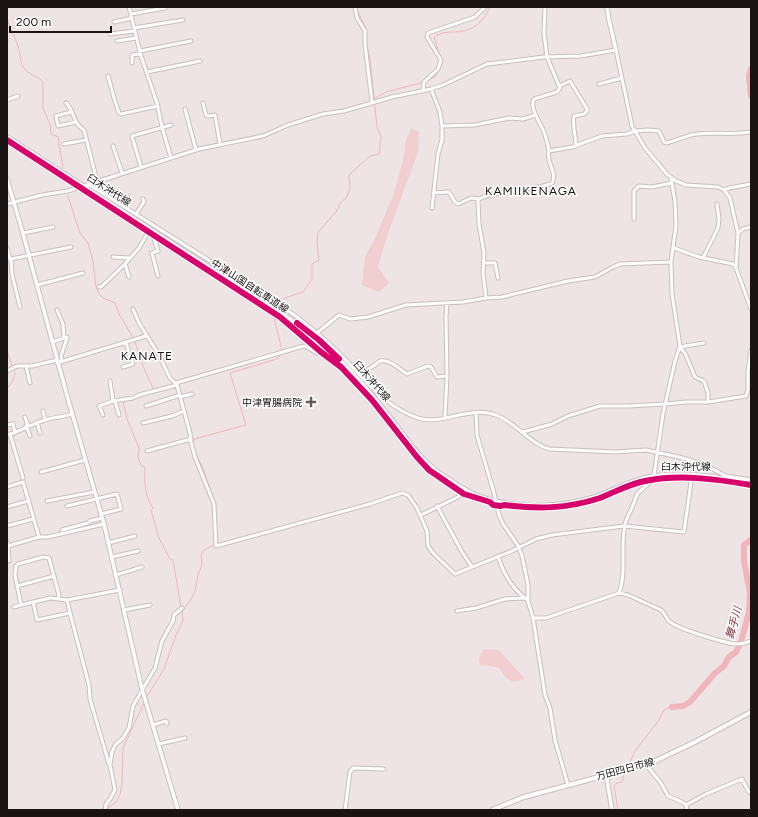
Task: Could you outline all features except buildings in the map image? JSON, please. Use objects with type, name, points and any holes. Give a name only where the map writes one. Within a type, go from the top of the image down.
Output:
[{"type":"main road","name":"臼木沖代線","points":[[7,137],[85,185],[150,229],[308,331],[351,372],[388,414],[415,451],[429,465],[465,490],[496,501],[533,506],[571,503],[599,495],[638,480],[653,477],[692,475],[751,482]]},
{"type":"main road","name":"万田四日市線","points":[[494,809],[524,797],[657,761],[751,712]]},
{"type":"street","points":[[129,7],[140,53],[158,106],[162,127],[171,158]]},
{"type":"street","points":[[355,7],[358,18],[365,31],[365,44],[372,102]]},
{"type":"street","points":[[423,90],[424,82],[438,69],[440,63],[440,57],[427,37],[428,33],[475,17],[485,7]]},
{"type":"street","points":[[433,193],[449,192],[458,204],[470,198],[479,199],[495,194],[518,191],[552,183],[554,180],[554,174],[548,155],[549,151],[544,132],[535,114],[534,100],[559,90],[559,86],[547,57],[544,33],[545,7]]},
{"type":"street","points":[[607,7],[634,131],[645,148],[671,178],[680,184],[715,186],[724,190],[731,200],[738,233],[736,268]]},
{"type":"street","points":[[114,22],[131,16],[165,8]]},
{"type":"street","points":[[110,34],[183,20]]},
{"type":"street","points":[[117,41],[136,38]]},
{"type":"street","points":[[132,63],[132,55],[191,41]]},
{"type":"street","points":[[7,204],[42,195],[68,191],[196,150],[263,136],[295,122],[327,113],[348,110],[372,102],[431,89],[443,85],[487,64],[547,57],[581,56],[616,50]]},
{"type":"street","points":[[147,72],[200,61]]},
{"type":"street","points":[[108,76],[119,113],[121,114],[158,106]]},
{"type":"street","points":[[599,84],[622,78]]},
{"type":"street","points":[[559,86],[570,81],[587,109],[584,114],[574,116],[573,124],[576,134],[576,146]]},
{"type":"street","points":[[431,89],[440,112],[442,126],[442,140],[438,154],[432,208]]},
{"type":"street","points":[[7,100],[18,96]]},
{"type":"street","points":[[66,103],[76,122],[84,130],[97,181]]},
{"type":"street","points":[[204,103],[206,115],[215,115],[220,144]]},
{"type":"street","points":[[185,109],[196,150]]},
{"type":"street","points":[[72,112],[56,116],[58,126],[76,122]]},
{"type":"street","points":[[442,126],[475,125],[509,118],[523,119],[535,114]]},
{"type":"street","points":[[141,167],[132,136],[172,125]]},
{"type":"street","points":[[549,151],[576,146],[598,136],[627,134],[634,131],[657,130],[666,143],[694,134],[751,132]]},
{"type":"street","points":[[64,144],[86,140]]},
{"type":"street","points":[[113,146],[122,173]]},
{"type":"street","points":[[620,593],[624,526],[635,498],[653,477],[675,361],[680,348],[672,299],[672,262],[676,226],[671,178]]},
{"type":"street","points":[[7,179],[23,233],[57,362],[104,524],[142,688],[178,810]]},
{"type":"street","points":[[634,219],[635,188],[639,186],[652,187],[672,183]]},
{"type":"street","points":[[724,190],[751,184]]},
{"type":"street","points":[[85,185],[136,214],[283,307],[317,332],[361,375],[382,399],[410,415],[432,420],[462,414],[490,413],[497,415],[542,446],[552,449],[615,452],[641,450],[657,452],[703,464],[726,476],[751,482]]},
{"type":"street","points":[[136,214],[144,202],[143,199]]},
{"type":"street","points":[[479,199],[478,216],[484,250],[483,273],[486,298]]},
{"type":"street","points":[[703,258],[718,228],[719,219],[717,204]]},
{"type":"street","points":[[738,233],[751,227]]},
{"type":"street","points":[[23,233],[53,228]]},
{"type":"street","points":[[99,287],[102,287],[125,264],[139,248],[150,229]]},
{"type":"street","points":[[155,232],[153,235],[158,251],[152,253],[158,276]]},
{"type":"street","points":[[11,259],[71,247]]},
{"type":"street","points":[[7,248],[10,260],[11,259],[12,274],[20,307]]},
{"type":"street","points":[[674,248],[684,253],[733,264],[736,268],[751,309]]},
{"type":"street","points":[[113,257],[130,258]]},
{"type":"street","points":[[317,332],[340,316],[350,319],[368,317],[406,305],[463,302],[486,298],[506,297],[522,291],[595,277],[620,264],[672,262]]},
{"type":"street","points":[[484,263],[495,263],[498,278]]},
{"type":"street","points":[[125,264],[129,277]]},
{"type":"street","points":[[37,285],[83,273]]},
{"type":"street","points":[[445,417],[447,376],[447,303]]},
{"type":"street","points":[[133,309],[146,336],[159,355],[170,378],[176,384],[190,433],[195,457],[214,504],[216,546],[370,504],[402,493],[411,498],[421,515],[426,531],[428,546],[438,559],[454,574],[536,539],[552,535],[624,526],[684,532],[692,475]]},
{"type":"street","points":[[57,310],[63,324],[64,338],[67,338],[61,356],[62,361]]},
{"type":"street","points":[[7,371],[17,366],[62,361],[146,336]]},
{"type":"street","points":[[52,342],[64,338]]},
{"type":"street","points":[[123,367],[133,364],[126,343]]},
{"type":"street","points":[[680,348],[704,344]]},
{"type":"street","points":[[102,415],[99,406],[114,401],[133,398],[300,347],[305,346],[317,353],[320,352]]},
{"type":"street","points":[[680,348],[685,353],[695,377],[704,381],[708,393],[708,402]]},
{"type":"street","points":[[523,432],[552,424],[568,416],[600,406],[708,402],[744,396],[747,394],[751,350]]},
{"type":"street","points":[[124,359],[131,356]]},
{"type":"street","points":[[361,375],[383,360],[398,367],[408,374],[428,366],[431,367],[437,377],[447,376]]},
{"type":"street","points":[[26,366],[30,383]]},
{"type":"street","points":[[110,381],[114,401],[119,415]]},
{"type":"street","points":[[146,406],[192,394]]},
{"type":"street","points":[[43,411],[45,420]]},
{"type":"street","points":[[143,423],[172,416],[184,411]]},
{"type":"street","points":[[476,413],[477,435],[501,521],[519,547],[522,556],[528,585],[526,599]]},
{"type":"street","points":[[23,478],[9,435],[37,422],[72,414]]},
{"type":"street","points":[[25,417],[30,436]]},
{"type":"street","points":[[37,422],[40,433]]},
{"type":"street","points":[[7,425],[13,424],[15,433]]},
{"type":"street","points":[[146,450],[191,439]]},
{"type":"street","points":[[41,472],[85,460]]},
{"type":"street","points":[[7,487],[23,482],[39,537]]},
{"type":"street","points":[[47,501],[94,492]]},
{"type":"street","points":[[62,530],[88,523],[121,508],[117,494],[67,506]]},
{"type":"street","points":[[421,515],[464,494]]},
{"type":"street","points":[[7,507],[28,501]]},
{"type":"street","points":[[437,506],[462,552],[472,567]]},
{"type":"street","points":[[7,526],[33,519]]},
{"type":"street","points":[[9,561],[8,544],[39,537],[48,537],[104,524]]},
{"type":"street","points":[[108,543],[135,536]]},
{"type":"street","points":[[112,557],[138,551]]},
{"type":"street","points":[[498,556],[507,578],[526,599],[533,618],[545,695],[550,708],[555,740],[568,785]]},
{"type":"street","points":[[22,605],[17,586],[15,569],[18,564],[43,557],[49,558],[59,595],[58,599]]},
{"type":"street","points":[[116,575],[142,567]]},
{"type":"street","points":[[17,586],[54,576]]},
{"type":"street","points":[[14,607],[50,598],[67,600],[120,590]]},
{"type":"street","points":[[533,618],[546,618],[620,593],[628,595],[661,610],[665,613],[667,620],[671,623],[699,634],[738,644],[751,641]]},
{"type":"street","points":[[457,611],[476,608],[505,599],[526,599]]},
{"type":"street","points":[[67,600],[89,685],[90,699],[110,765],[115,790],[106,804],[105,810]]},
{"type":"street","points":[[33,602],[38,620],[70,613]]},
{"type":"street","points":[[124,610],[150,605]]},
{"type":"street","points":[[110,765],[112,752],[115,745],[123,738],[129,728],[133,706],[142,688],[155,668],[162,641],[173,621],[174,614],[182,608]]},
{"type":"street","points":[[153,725],[166,721],[167,724]]},
{"type":"street","points":[[159,744],[185,738]]},
{"type":"street","points":[[646,765],[661,783],[668,796],[686,805],[694,802],[706,794],[742,779],[751,794]]},
{"type":"street","points":[[345,810],[350,772],[353,768],[384,769]]},
{"type":"street","points":[[606,774],[612,810]]},
{"type":"street","points":[[686,805],[687,810]]},
{"type":"shaded area","points":[[411,128],[419,132],[418,152],[387,236],[378,267],[389,283],[379,292],[362,285],[365,257],[375,238],[394,193],[404,156],[405,143]]},
{"type":"shaded area","points":[[484,649],[499,650],[525,679],[513,682],[505,677],[499,668],[486,665],[480,666],[479,658]]},
{"type":"waterway","points":[[357,7],[366,29],[367,36]]},
{"type":"waterway","points":[[440,56],[434,37],[442,33],[456,32],[472,28],[481,22],[490,7]]},
{"type":"waterway","points":[[7,19],[19,49],[23,67],[43,82],[43,109],[50,124],[51,134],[58,137],[63,168]]},
{"type":"waterway","points":[[276,301],[303,292],[312,279],[312,264],[319,260],[317,243],[318,232],[336,212],[341,202],[347,197],[350,187],[349,176],[351,173],[370,156],[379,154],[381,137],[377,127],[370,59],[366,41]]},
{"type":"waterway","name":"舞手川","points":[[751,69],[749,77],[751,96]]},
{"type":"waterway","points":[[429,80],[436,76],[438,71]]},
{"type":"waterway","points":[[374,99],[386,92],[424,82]]},
{"type":"waterway","points":[[68,196],[80,233],[88,243],[93,261],[96,287],[99,294],[103,298],[115,303],[119,314],[134,339],[143,366],[154,390]]},
{"type":"waterway","points":[[273,314],[282,350]]},
{"type":"waterway","points":[[7,350],[12,366]]},
{"type":"waterway","points":[[214,500],[195,451],[193,443],[194,439],[246,425],[230,373],[277,359],[282,353]]},
{"type":"waterway","points":[[7,388],[10,385],[15,372]]},
{"type":"waterway","points":[[123,401],[127,419],[139,448],[138,458],[141,465],[145,468],[146,489],[148,499],[153,508],[151,510],[159,538],[170,559],[173,560],[181,607]]},
{"type":"waterway","name":"舞手川","points":[[672,707],[683,706],[690,702],[715,673],[724,666],[729,657],[736,652],[741,642],[749,612],[750,593],[744,561],[744,545],[751,540]]},
{"type":"waterway","points":[[183,610],[195,591],[198,575],[202,565],[201,555],[203,551],[215,544]]},
{"type":"waterway","points":[[146,698],[164,669],[176,635],[183,621],[182,610]]},
{"type":"waterway","points":[[107,809],[117,801],[120,794],[122,785],[123,748],[144,703]]},
{"type":"waterway","points":[[627,768],[635,751],[657,723],[664,710],[672,707]]},
{"type":"waterway","points":[[618,810],[614,786],[617,783],[622,782],[625,771]]},
{"type":"cycle path","name":"中津山国自転車道線","points":[[7,140],[280,317],[341,367],[372,400],[429,470],[464,494],[490,502],[493,505],[552,507],[588,502],[633,484],[658,479],[698,478],[751,485]]},
{"type":"cycle path","points":[[297,323],[319,340],[339,359]]},
{"type":"place","name":"中津胃腸病院","points":[[311,402]]},
{"type":"district","name":"KAMIIKENAGA","points":[[531,191]]},
{"type":"district","name":"KANATE","points":[[147,356]]}]
